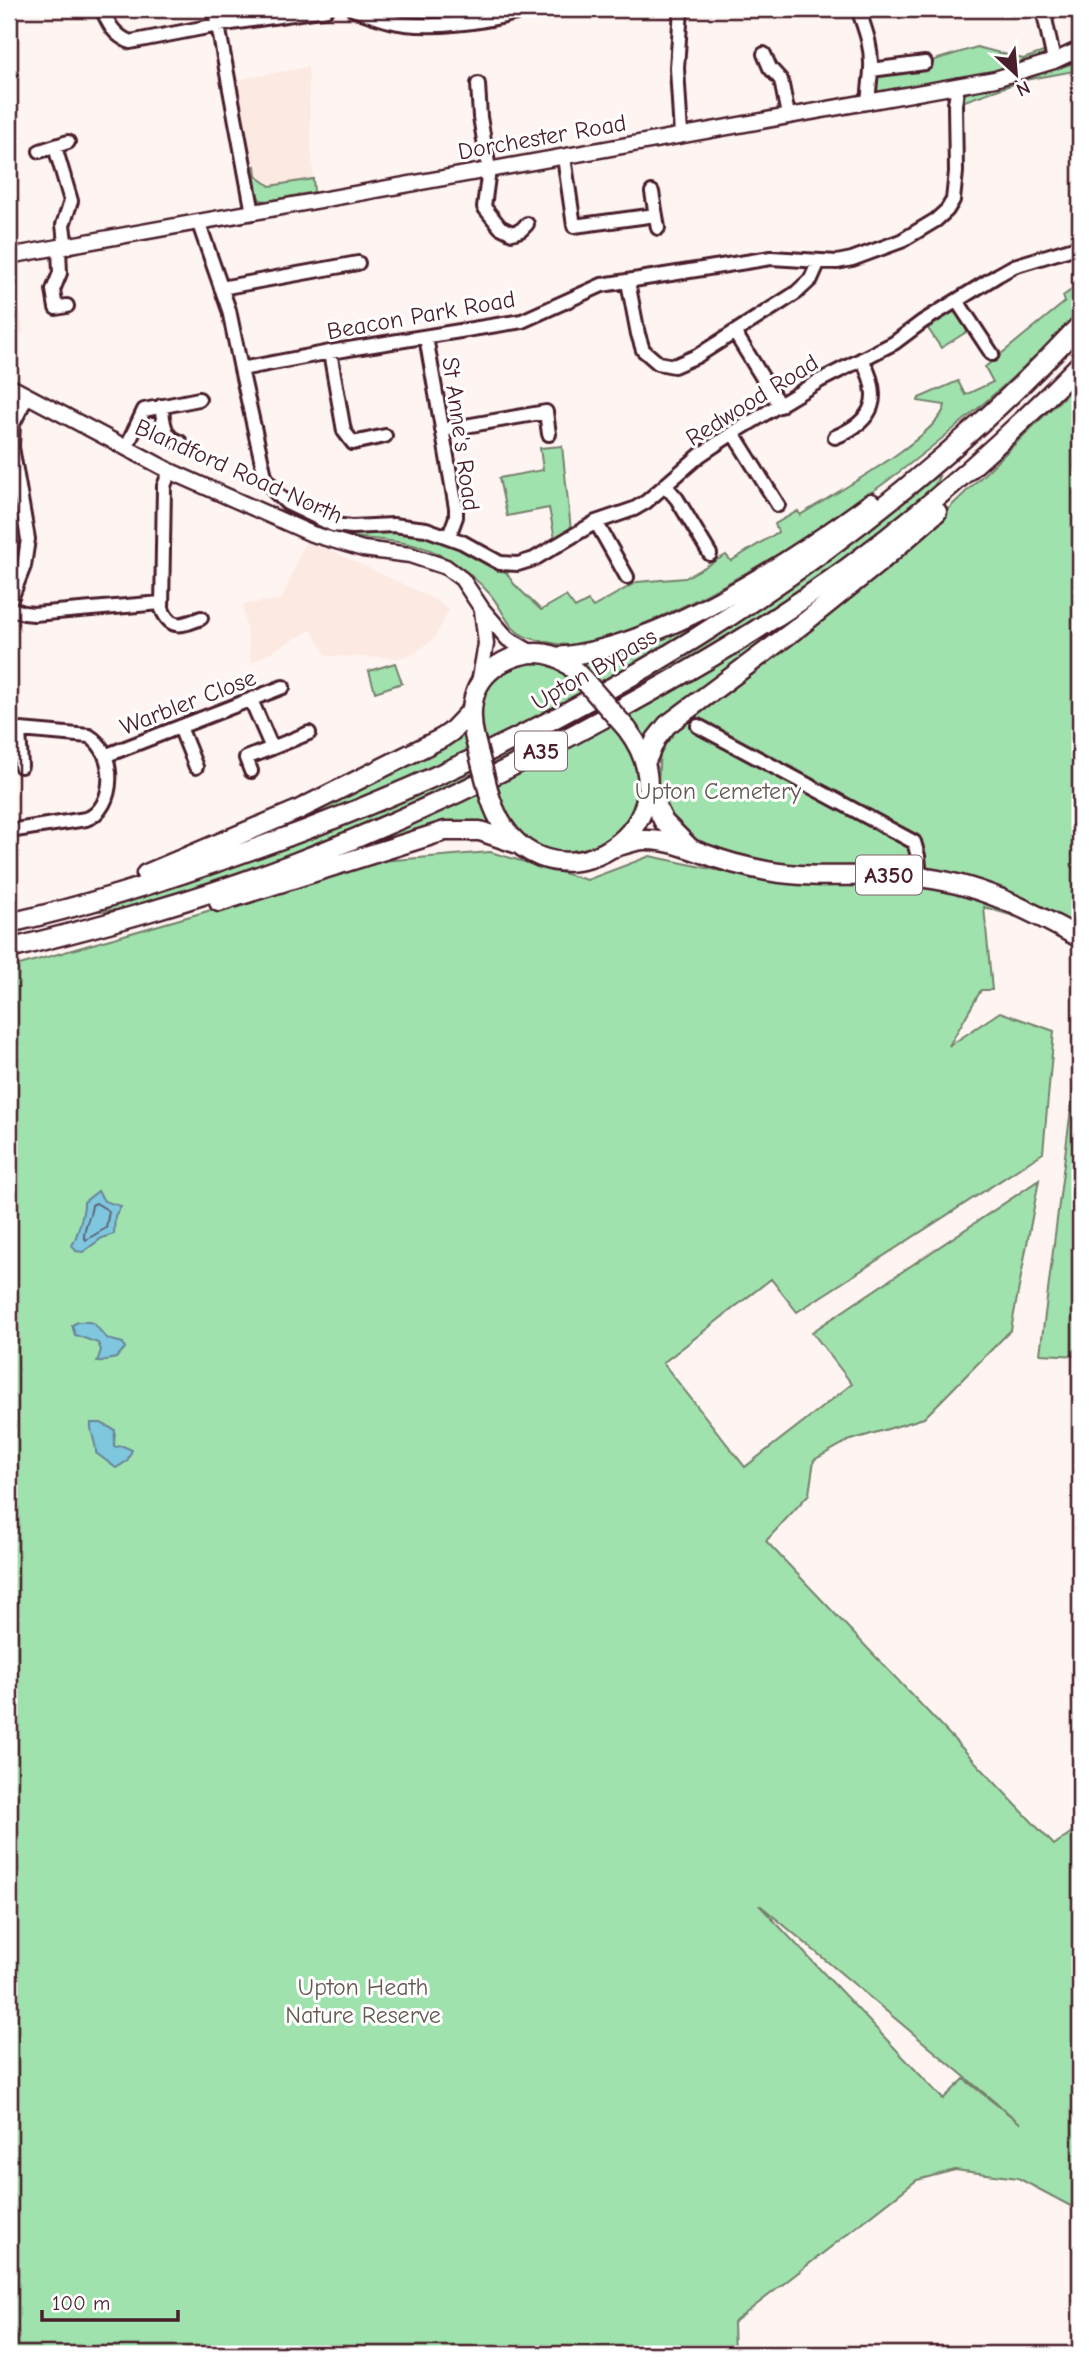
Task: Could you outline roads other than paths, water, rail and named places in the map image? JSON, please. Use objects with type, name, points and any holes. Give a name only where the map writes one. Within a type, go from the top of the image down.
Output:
[{"type":"highway","name":"Upton Bypass","points":[[9,923],[178,875],[344,816],[498,749],[589,702],[670,654],[811,562],[927,472],[1013,395],[1080,325]]},
{"type":"highway","name":"Upton Bypass","points":[[9,949],[177,904],[293,863],[440,801],[562,741],[707,660],[802,600],[933,502],[1011,433],[1080,364]]},
{"type":"highway","name":"A35","points":[[555,657],[591,653],[629,641],[762,576],[863,509],[1013,395]]},
{"type":"highway","name":"A35","points":[[645,763],[656,739],[667,725],[800,626],[881,561],[952,499],[1011,433]]},
{"type":"highway","points":[[532,653],[555,657],[570,666],[627,729],[638,745],[645,763],[649,792],[636,825],[612,848],[585,859],[563,862],[543,858],[518,844],[500,824],[475,739],[471,710],[477,687],[495,667],[511,658],[532,653]]},
{"type":"highway","name":"A35","points":[[28,919],[86,895],[126,883],[298,810],[442,738],[471,710]]},
{"type":"highway","name":"A350","points":[[649,792],[670,831],[689,847]]},
{"type":"highway","name":"A35","points":[[9,949],[80,938],[140,924],[445,831],[480,831],[518,844]]},
{"type":"highway","name":"A350","points":[[612,848],[648,840],[689,847],[726,861],[779,873],[920,877],[960,885],[1003,900],[1080,938]]},
{"type":"main road","name":"Dorchester Road","points":[[9,256],[995,79],[1054,61],[1080,49]]},
{"type":"main road","name":"Blandford Road North","points":[[9,386],[170,471],[335,542],[363,549],[411,555],[437,563],[462,579],[508,639],[532,653]]},
{"type":"main road","name":"Blandford Road North","points":[[477,687],[486,644],[482,608]]},
{"type":"street","points":[[102,9],[112,30],[130,42],[218,25],[327,9]]},
{"type":"street","points":[[215,9],[253,213]]},
{"type":"street","points":[[353,9],[379,19],[406,24],[474,21],[530,9]]},
{"type":"street","points":[[450,9],[451,23]]},
{"type":"street","points":[[681,9],[677,68],[681,135]]},
{"type":"street","points":[[858,9],[870,41],[872,70],[868,86],[869,101]]},
{"type":"street","points":[[1043,9],[1054,61]]},
{"type":"street","points":[[764,54],[770,68],[781,80],[788,116]]},
{"type":"street","points":[[872,70],[925,62]]},
{"type":"street","points":[[478,84],[480,117],[489,169],[484,207],[490,218],[512,233],[527,224]]},
{"type":"street","name":"Beacon Park Road","points":[[241,369],[522,321],[558,307],[590,289],[771,258],[819,261],[852,259],[901,242],[936,220],[953,200],[956,187],[955,104],[958,85]]},
{"type":"street","points":[[40,151],[68,142]]},
{"type":"street","points":[[55,147],[71,201],[63,225],[60,273],[53,290],[56,308],[66,306]]},
{"type":"street","points":[[564,157],[574,226],[657,221],[652,192]]},
{"type":"street","points":[[199,224],[229,310],[241,369]]},
{"type":"street","name":"Redwood Road","points":[[241,369],[263,469],[282,500],[333,525],[393,525],[426,529],[449,536],[500,563],[517,564],[534,559],[596,523],[634,509],[700,455],[733,433],[819,381],[894,343],[915,326],[1014,266],[1080,246]]},
{"type":"street","points":[[628,282],[640,342],[646,355],[666,366],[681,365],[770,312],[804,287],[816,271],[819,261]]},
{"type":"street","points":[[221,288],[358,263]]},
{"type":"street","points":[[957,301],[992,354]]},
{"type":"street","points":[[735,333],[780,406]]},
{"type":"street","name":"St Anne's Road","points":[[426,337],[456,508],[456,517],[449,536]]},
{"type":"street","points":[[330,352],[344,431],[353,443],[385,436]]},
{"type":"street","points":[[835,437],[857,427],[872,407],[874,389],[871,375],[862,359]]},
{"type":"street","points":[[27,397],[13,424],[12,447],[27,539],[24,566],[9,606],[23,613],[33,614],[162,603]]},
{"type":"street","points":[[126,447],[144,410],[199,399]]},
{"type":"street","points":[[162,406],[167,434],[171,440],[180,442]]},
{"type":"street","points":[[442,430],[546,412],[549,434]]},
{"type":"street","points":[[733,433],[778,505]]},
{"type":"street","points":[[170,471],[164,486],[162,603],[166,618],[174,624],[184,625],[201,618]]},
{"type":"street","points":[[665,485],[677,499],[710,554]]},
{"type":"street","points":[[596,523],[627,577]]},
{"type":"street","name":"Warbler Close","points":[[107,755],[283,687]]},
{"type":"street","points":[[251,700],[272,748]]},
{"type":"street","points":[[698,726],[914,842],[920,877]]},
{"type":"street","points":[[180,727],[196,767]]},
{"type":"street","points":[[9,831],[86,819],[99,812],[105,799],[109,776],[107,755],[97,741],[85,735],[14,730],[21,766]]},
{"type":"street","points":[[251,771],[247,758],[309,734]]},
{"type":"water","points":[[98,1191],[104,1201],[121,1206],[115,1216],[114,1234],[102,1238],[83,1252],[76,1251],[72,1245],[80,1225],[84,1202]]},
{"type":"water","points":[[90,1322],[110,1340],[123,1343],[125,1348],[116,1358],[97,1362],[101,1350],[98,1343],[75,1335],[72,1325]]},
{"type":"water","points":[[91,1423],[101,1423],[115,1430],[114,1447],[123,1446],[132,1450],[127,1461],[116,1468],[96,1453]]},
{"type":"park label","name":"Upton Cemetery","points":[[718,791]]},
{"type":"park label","name":"Upton Heath Nature Reserve","points":[[363,2001]]}]
